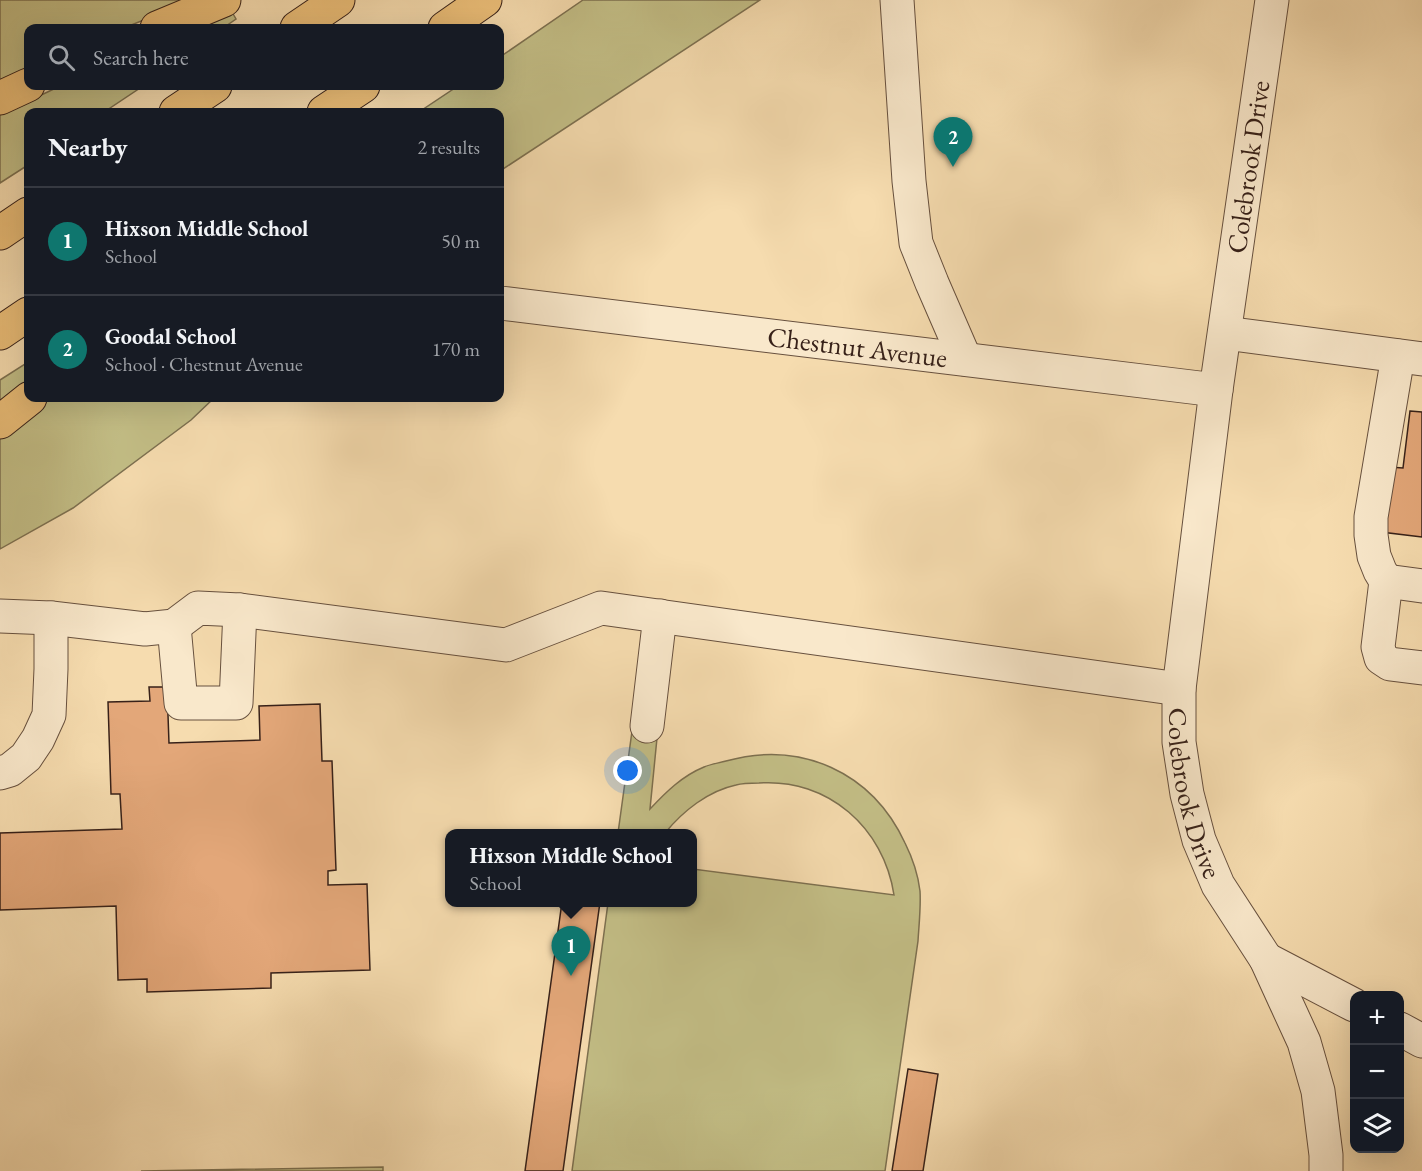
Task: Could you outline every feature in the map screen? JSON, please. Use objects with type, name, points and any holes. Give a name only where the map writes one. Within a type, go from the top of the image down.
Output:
[{"type":"highway","points":[[167,24],[224,0]]},
{"type":"highway","points":[[303,24],[338,0]]},
{"type":"highway","points":[[451,24],[485,0]]},
{"type":"highway","points":[[0,98],[24,87]]},
{"type":"highway","points":[[182,108],[209,90]]},
{"type":"highway","points":[[330,108],[357,90]]},
{"type":"highway","points":[[362,108],[379,90]]},
{"type":"highway","points":[[0,233],[24,217]]},
{"type":"highway","points":[[0,333],[24,317]]},
{"type":"highway","points":[[0,422],[25,402]]},
{"type":"street","points":[[897,0],[909,181],[916,243],[965,359]]},
{"type":"street","name":"Colebrook Drive","points":[[1272,0],[1216,390],[1179,689],[1179,742],[1187,794],[1199,840],[1218,885],[1266,958],[1304,1042],[1318,1091],[1326,1171]]},
{"type":"street","name":"Chestnut Avenue","points":[[504,303],[1216,390]]},
{"type":"street","points":[[1225,333],[1410,357],[1371,517],[1371,535],[1374,556],[1386,581],[1378,647],[1381,658],[1390,664],[1422,668]]},
{"type":"street","points":[[1386,581],[1422,586]]},
{"type":"street","points":[[0,616],[51,618],[145,629],[174,626],[198,608],[240,610],[506,645],[601,608],[1179,689]]},
{"type":"street","points":[[174,626],[181,703],[236,703],[240,610]]},
{"type":"street","points":[[647,726],[660,616]]},
{"type":"street","points":[[0,773],[10,770],[26,757],[38,739],[49,715],[51,618]]},
{"type":"street","points":[[1266,958],[1350,1003]]},
{"type":"street","points":[[1404,1031],[1422,1041]]},
{"type":"shaded area","points":[[0,0],[193,0],[134,24],[24,24],[24,70],[0,80]]},
{"type":"shaded area","points":[[583,0],[760,0],[504,168],[504,108],[425,108],[452,90],[504,90],[504,54]]},
{"type":"shaded area","points":[[232,12],[236,19],[229,24],[198,24]]},
{"type":"shaded area","points":[[52,90],[137,90],[110,108],[24,108],[24,168],[0,183],[0,113]]},
{"type":"shaded area","points":[[24,365],[24,386],[0,406],[0,380]]},
{"type":"shaded area","points":[[43,402],[210,402],[191,420],[73,508],[0,549],[0,437]]},
{"type":"shaded area","points":[[633,724],[658,728],[650,809],[681,780],[704,767],[754,756],[781,755],[807,759],[854,780],[874,797],[891,818],[905,843],[918,878],[920,916],[885,1171],[572,1171],[607,907],[697,907],[697,870],[894,895],[888,871],[865,829],[849,812],[808,789],[784,784],[739,784],[706,797],[688,810],[669,829],[619,829]]},
{"type":"shaded area","points":[[383,1167],[383,1171],[141,1171]]},
{"type":"building","points":[[1410,411],[1422,412],[1422,537],[1381,532],[1389,467],[1403,468]]},
{"type":"building","points":[[149,687],[167,687],[169,743],[260,740],[259,706],[320,704],[322,761],[332,761],[336,870],[328,871],[328,885],[367,884],[370,970],[271,973],[271,988],[147,992],[147,979],[118,980],[116,906],[0,910],[0,833],[122,829],[120,794],[111,794],[108,702],[150,701]]},
{"type":"building","points":[[561,907],[599,907],[563,1171],[525,1171]]},
{"type":"building","points":[[908,1069],[938,1074],[923,1171],[892,1171]]},
{"type":"place","name":"Goodal School","points":[[953,167]]},
{"type":"place","name":"Hixson Middle School","points":[[571,976]]}]
